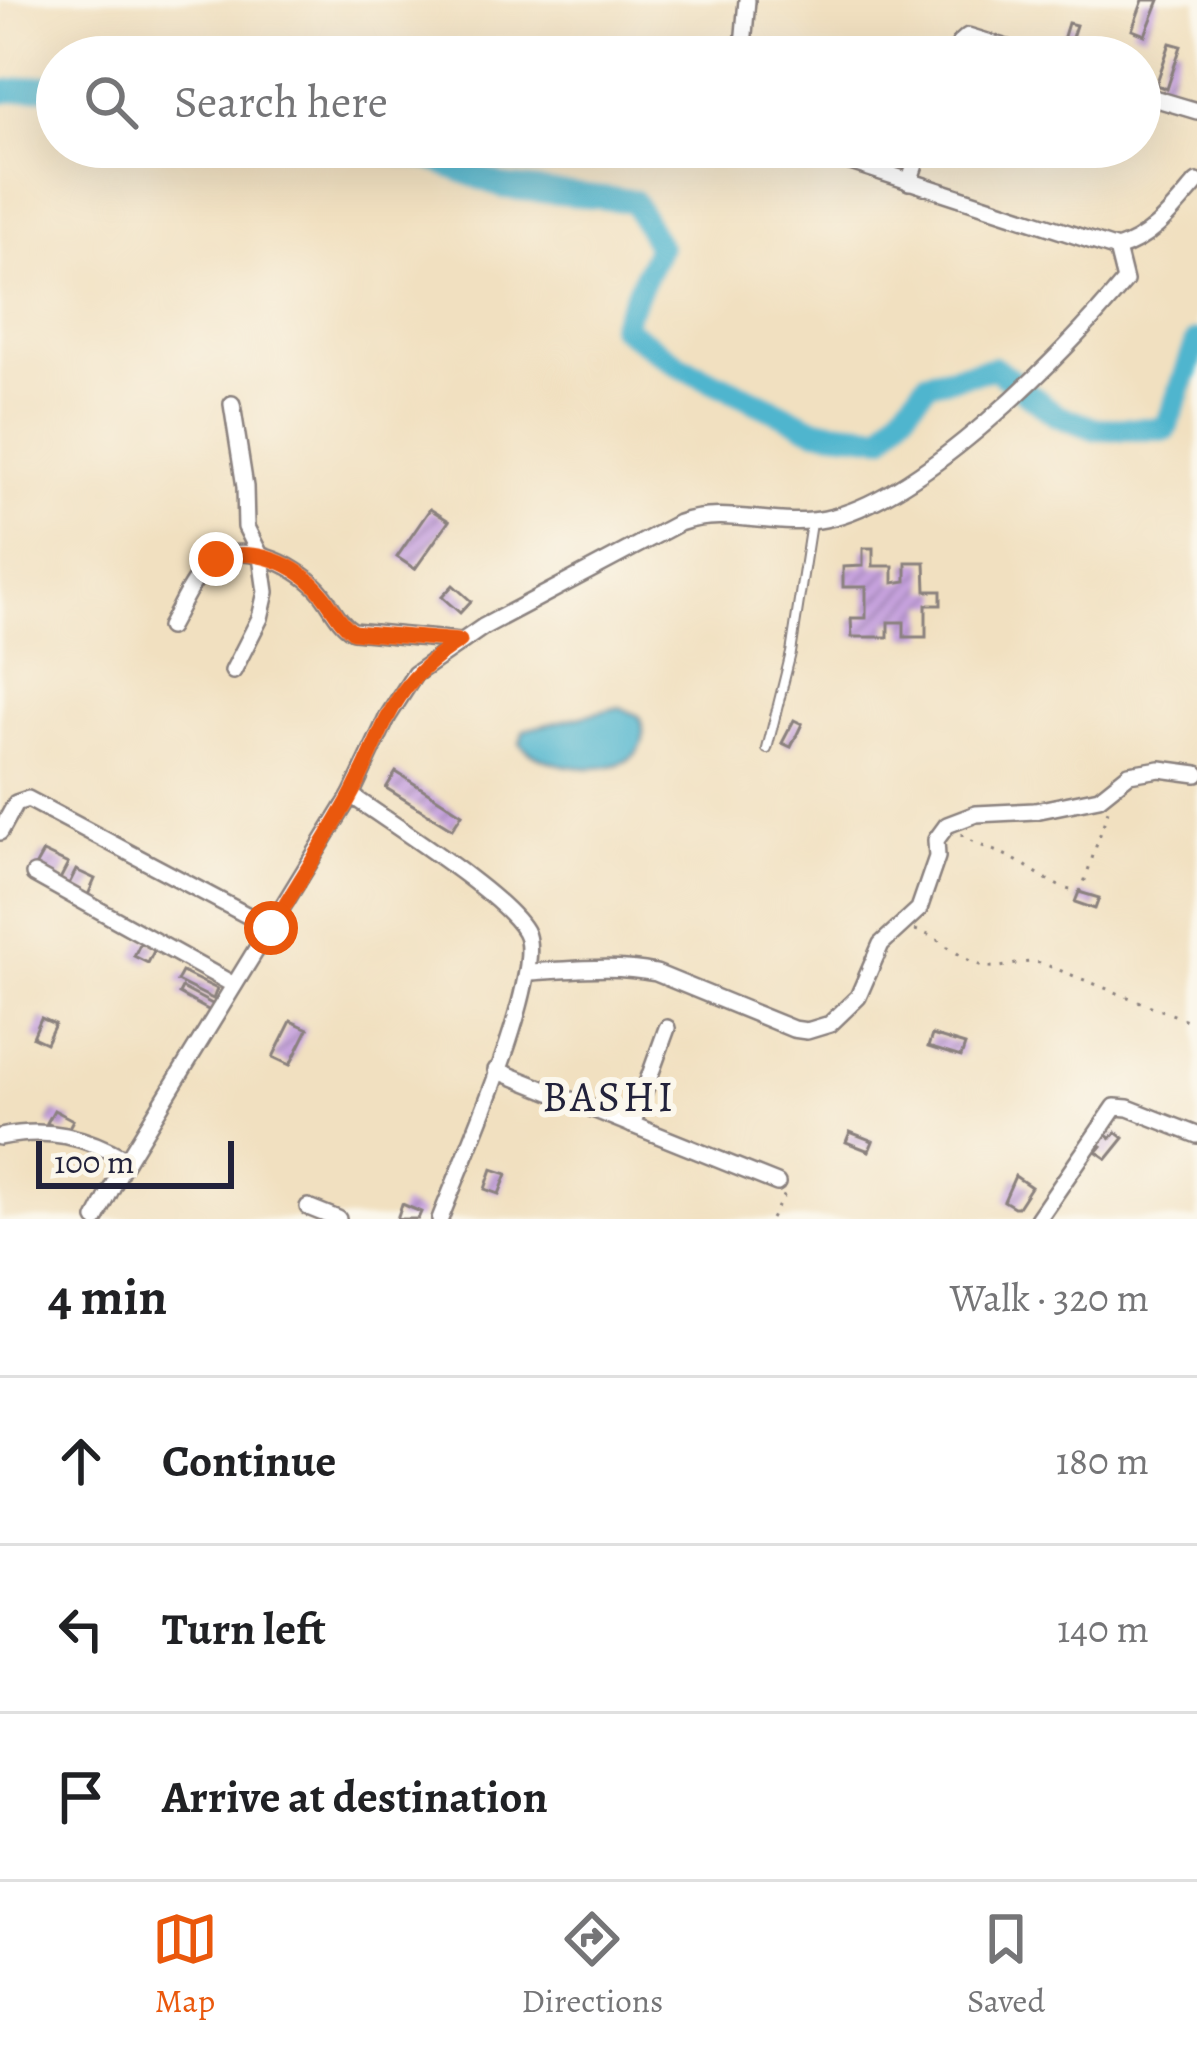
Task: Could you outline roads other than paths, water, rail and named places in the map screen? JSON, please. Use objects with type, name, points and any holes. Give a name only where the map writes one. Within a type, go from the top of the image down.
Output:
[{"type":"street","points":[[743,36],[746,0]]},
{"type":"street","points":[[1161,100],[1197,111]]},
{"type":"street","points":[[867,168],[1117,249],[1138,242],[1167,218],[1197,182]]},
{"type":"street","points":[[909,182],[914,168]]},
{"type":"street","points":[[96,1219],[127,1160],[351,795],[400,693],[415,674],[460,641],[694,518],[812,521],[848,512],[920,472],[991,417],[1052,361],[1125,281],[1117,249]]},
{"type":"street","points":[[232,404],[246,526],[262,557],[264,606],[233,671]]},
{"type":"street","points":[[170,627],[198,576],[216,559],[240,555],[262,557],[303,574],[353,632],[460,641]]},
{"type":"street","points":[[530,972],[634,968],[793,1030],[807,1031],[830,1024],[852,1006],[880,944],[919,909],[937,857],[936,840],[947,825],[976,814],[1060,807],[1099,798],[1130,774],[1160,769],[1197,775]]},
{"type":"street","points":[[351,795],[506,908],[528,936],[530,972],[440,1219]]},
{"type":"street","points":[[0,832],[16,803],[28,799],[271,928]]},
{"type":"street","points":[[34,874],[234,985]]},
{"type":"street","points":[[632,1125],[667,1028]]},
{"type":"street","points":[[496,1070],[777,1183]]},
{"type":"street","points":[[1038,1219],[1114,1107],[1128,1108],[1197,1136]]},
{"type":"street","points":[[0,1137],[21,1133],[79,1136],[127,1160]]},
{"type":"street","points":[[308,1207],[338,1219]]},
{"type":"lane","points":[[767,749],[791,653],[812,521]]},
{"type":"water","points":[[620,707],[639,716],[643,738],[636,753],[621,763],[578,767],[555,763],[520,743],[524,730]]},
{"type":"waterway","points":[[0,92],[36,88]]},
{"type":"waterway","points":[[455,168],[504,187],[633,201],[659,247],[621,326],[680,366],[815,429],[883,436],[928,382],[995,368],[1056,415],[1094,429],[1166,429],[1197,341]]},
{"type":"district","name":"BASHI","points":[[609,1096]]}]
